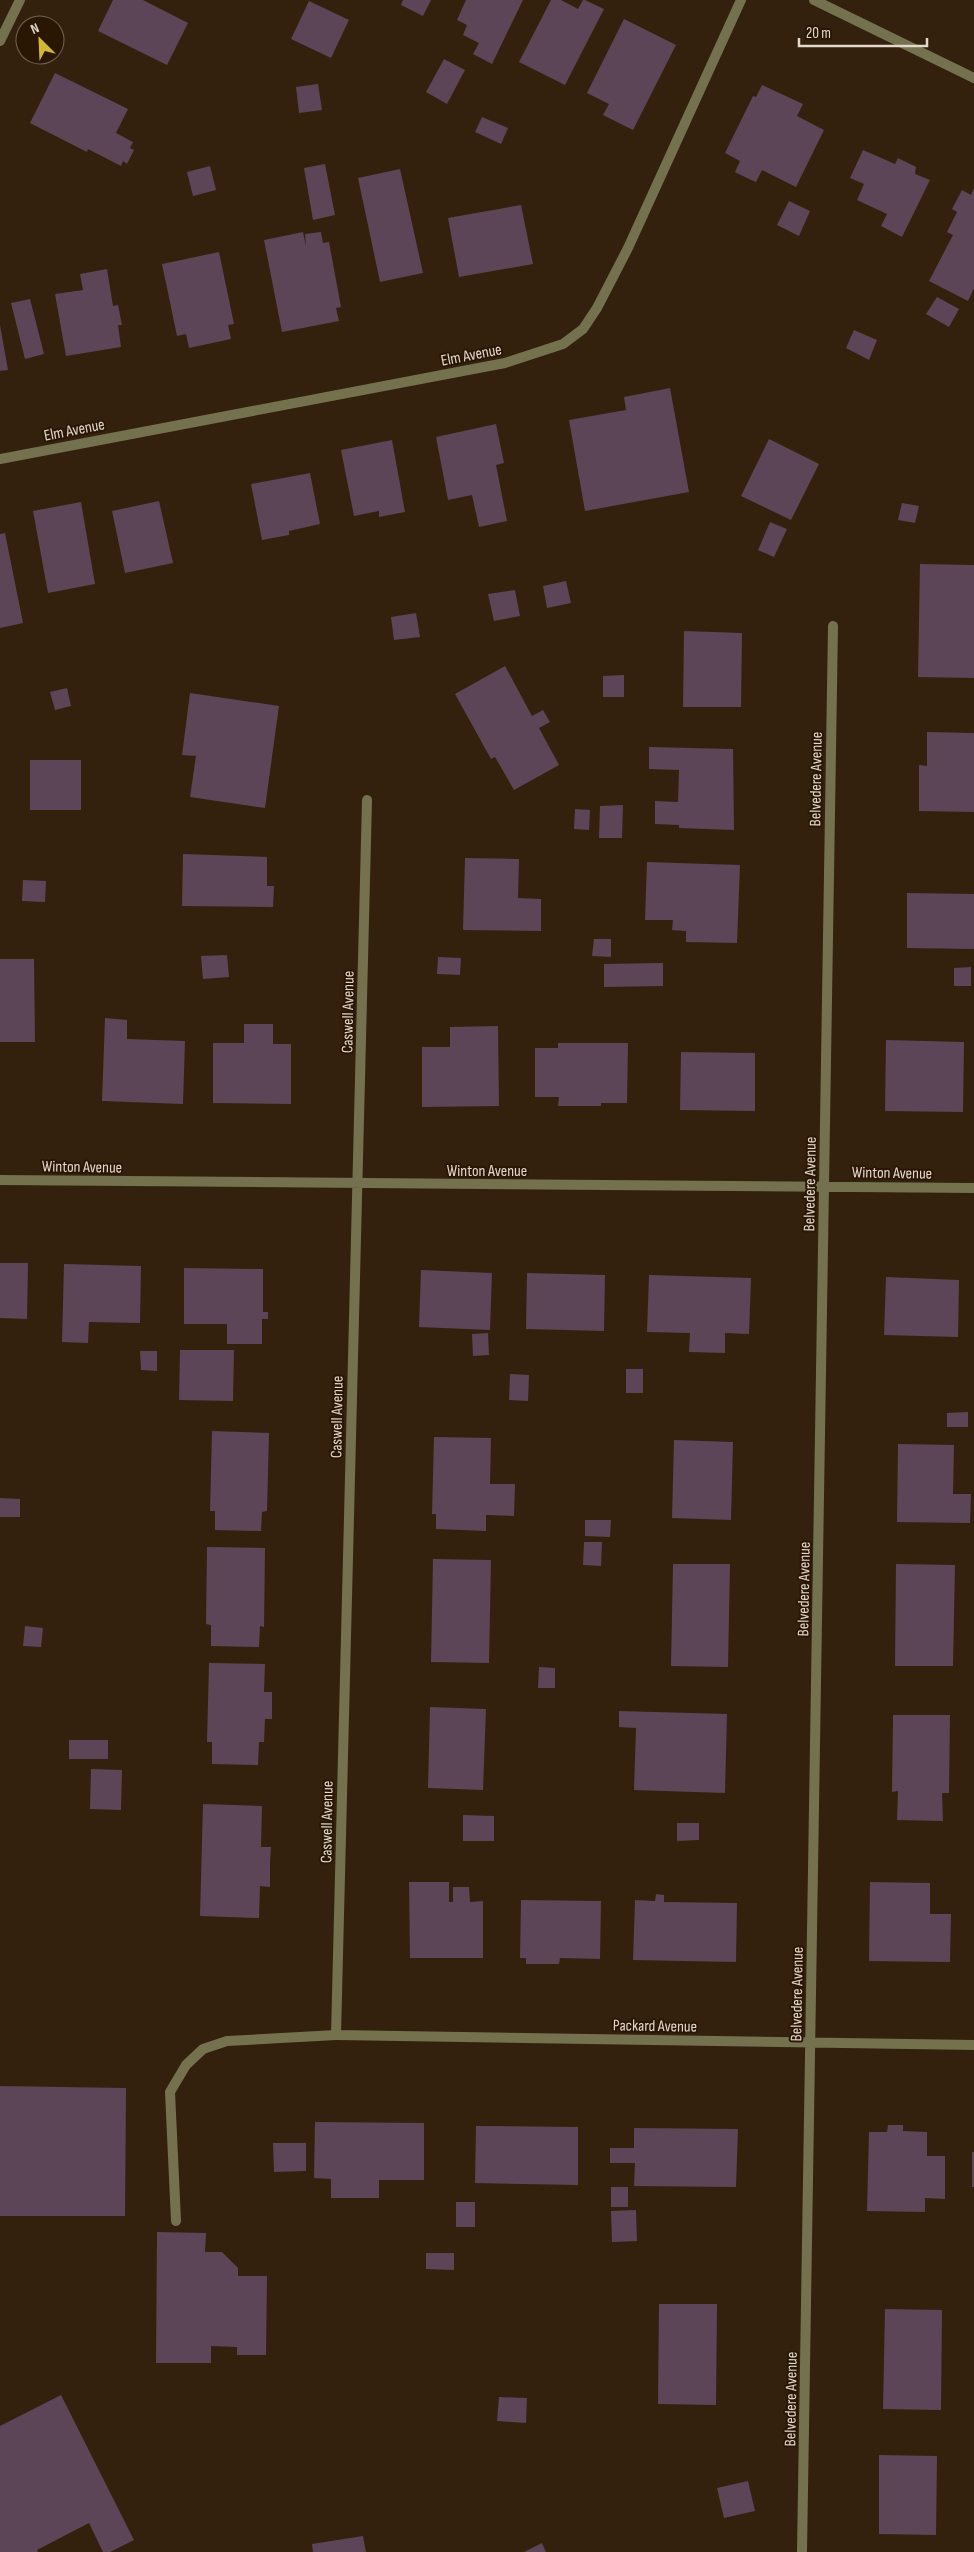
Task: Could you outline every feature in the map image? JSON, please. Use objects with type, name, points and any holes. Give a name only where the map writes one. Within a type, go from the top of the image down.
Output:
[{"type":"street","points":[[0,42],[20,0]]},
{"type":"street","name":"Elm Avenue","points":[[0,459],[505,363],[564,344],[583,329],[628,248],[741,0]]},
{"type":"street","points":[[814,0],[974,78]]},
{"type":"street","name":"Belvedere Avenue","points":[[802,2552],[833,626]]},
{"type":"street","name":"Caswell Avenue","points":[[336,2035],[367,800]]},
{"type":"street","name":"Winton Avenue","points":[[0,1180],[974,1188]]},
{"type":"street","name":"Packard Avenue","points":[[176,2221],[170,2092],[186,2064],[203,2049],[227,2041],[336,2035],[974,2045]]},
{"type":"building","points":[[113,0],[143,0],[188,23],[167,65],[98,31]]},
{"type":"building","points":[[403,0],[431,0],[423,16],[401,5]]},
{"type":"building","points":[[466,0],[523,0],[492,64],[473,54],[479,43],[463,35],[467,25],[457,20]]},
{"type":"building","points":[[551,0],[561,0],[578,9],[583,0],[585,0],[604,9],[565,85],[519,62]]},
{"type":"building","points":[[309,1],[349,20],[331,58],[291,39]]},
{"type":"building","points":[[624,19],[676,45],[633,130],[603,115],[609,104],[587,93]]},
{"type":"building","points":[[444,59],[465,70],[447,104],[426,92]]},
{"type":"building","points":[[55,73],[128,109],[116,133],[133,142],[130,148],[134,150],[127,164],[123,161],[121,166],[88,149],[87,152],[30,123]]},
{"type":"building","points":[[318,84],[322,110],[299,113],[296,87]]},
{"type":"building","points":[[762,85],[803,104],[797,116],[824,130],[796,187],[762,170],[756,182],[749,179],[735,172],[740,161],[725,153],[753,96],[756,97]]},
{"type":"building","points":[[482,117],[508,128],[501,144],[475,132]]},
{"type":"building","points":[[863,150],[895,164],[898,158],[916,167],[915,174],[930,180],[902,237],[881,226],[887,214],[857,200],[864,184],[850,178]]},
{"type":"building","points":[[325,164],[335,215],[313,220],[304,168]]},
{"type":"building","points":[[210,166],[216,190],[193,196],[187,172]]},
{"type":"building","points":[[400,169],[423,273],[380,282],[358,178]]},
{"type":"building","points":[[974,188],[974,288],[968,301],[929,281],[953,235],[947,232],[957,212],[952,209],[962,190],[971,195]]},
{"type":"building","points":[[789,201],[810,211],[799,236],[777,225]]},
{"type":"building","points":[[521,205],[533,264],[459,277],[448,218]]},
{"type":"building","points":[[303,232],[306,247],[305,234],[321,232],[323,243],[329,242],[341,307],[336,308],[339,321],[282,332],[264,240]]},
{"type":"building","points":[[219,252],[234,324],[228,325],[231,339],[189,348],[186,334],[177,336],[162,264]]},
{"type":"building","points":[[107,269],[113,306],[118,305],[122,325],[118,325],[121,347],[66,356],[55,294],[83,290],[80,274]]},
{"type":"building","points":[[937,297],[959,309],[949,327],[926,314]]},
{"type":"building","points":[[30,299],[44,354],[25,359],[11,303]]},
{"type":"building","points":[[0,325],[8,370],[0,371]]},
{"type":"building","points":[[854,330],[877,340],[869,360],[846,348]]},
{"type":"building","points":[[670,388],[689,492],[585,511],[569,420],[626,410],[624,397]]},
{"type":"building","points":[[496,424],[504,463],[496,465],[507,521],[479,527],[472,495],[448,500],[436,437]]},
{"type":"building","points":[[769,439],[819,464],[791,520],[741,496]]},
{"type":"building","points":[[392,440],[405,512],[379,517],[379,511],[354,516],[341,450]]},
{"type":"building","points":[[310,473],[320,524],[289,531],[289,535],[262,540],[251,484]]},
{"type":"building","points":[[159,501],[173,563],[125,573],[112,511]]},
{"type":"building","points":[[81,502],[95,584],[48,593],[33,511]]},
{"type":"building","points":[[902,503],[919,506],[915,523],[898,520]]},
{"type":"building","points":[[770,522],[787,529],[774,557],[758,550]]},
{"type":"building","points":[[5,533],[23,623],[0,628],[0,534]]},
{"type":"building","points":[[920,564],[974,565],[974,678],[918,677]]},
{"type":"building","points":[[566,581],[571,603],[547,608],[543,586]]},
{"type":"building","points":[[515,590],[520,616],[494,621],[488,594]]},
{"type":"building","points":[[416,613],[420,637],[394,640],[391,617]]},
{"type":"building","points":[[684,631],[742,633],[741,707],[683,707]]},
{"type":"building","points":[[505,666],[532,716],[543,710],[550,722],[539,728],[559,765],[514,790],[495,757],[491,759],[455,694]]},
{"type":"building","points":[[624,675],[624,697],[603,697],[603,676]]},
{"type":"building","points":[[67,688],[71,706],[55,710],[50,692]]},
{"type":"building","points":[[190,693],[279,706],[265,808],[190,797],[196,756],[182,755]]},
{"type":"building","points":[[927,732],[974,733],[974,812],[919,811],[919,765],[927,766]]},
{"type":"building","points":[[649,747],[733,749],[734,830],[679,828],[679,825],[655,824],[655,801],[678,802],[679,770],[649,769]]},
{"type":"building","points":[[30,760],[81,760],[81,810],[30,810]]},
{"type":"building","points":[[623,805],[622,838],[599,838],[600,806]]},
{"type":"building","points":[[575,809],[590,810],[589,830],[574,829]]},
{"type":"building","points":[[183,854],[267,857],[267,886],[274,886],[273,907],[182,906]]},
{"type":"building","points":[[465,858],[519,859],[518,898],[541,899],[541,931],[463,930]]},
{"type":"building","points":[[647,862],[740,865],[737,943],[686,942],[686,931],[672,930],[673,920],[645,920]]},
{"type":"building","points":[[23,880],[46,881],[45,902],[22,901]]},
{"type":"building","points":[[907,893],[974,894],[974,949],[907,948]]},
{"type":"building","points":[[594,939],[611,939],[611,957],[592,956]]},
{"type":"building","points":[[227,955],[229,977],[203,979],[201,956]]},
{"type":"building","points":[[438,957],[461,958],[460,975],[437,974]]},
{"type":"building","points":[[0,959],[34,959],[35,1042],[0,1042]]},
{"type":"building","points":[[663,963],[663,986],[604,987],[604,964]]},
{"type":"building","points":[[971,967],[971,986],[954,986],[954,968]]},
{"type":"building","points":[[105,1018],[127,1020],[127,1039],[185,1041],[183,1104],[102,1101]]},
{"type":"building","points":[[244,1024],[273,1024],[273,1044],[291,1044],[291,1104],[213,1103],[213,1043],[244,1043]]},
{"type":"building","points":[[498,1026],[499,1106],[422,1107],[422,1047],[450,1047],[450,1027]]},
{"type":"building","points":[[886,1040],[964,1042],[963,1112],[885,1111]]},
{"type":"building","points":[[558,1043],[628,1043],[627,1103],[601,1103],[601,1106],[558,1106],[559,1097],[535,1097],[535,1048],[558,1048]]},
{"type":"building","points":[[681,1052],[755,1053],[755,1111],[680,1110]]},
{"type":"building","points":[[0,1263],[28,1263],[27,1319],[0,1318]]},
{"type":"building","points":[[64,1264],[141,1266],[140,1323],[89,1322],[88,1343],[62,1342]]},
{"type":"building","points":[[184,1268],[263,1269],[263,1312],[268,1312],[268,1319],[262,1319],[262,1344],[227,1344],[227,1324],[184,1324]]},
{"type":"building","points":[[421,1270],[492,1273],[490,1330],[419,1327]]},
{"type":"building","points":[[527,1273],[605,1275],[604,1331],[526,1329]]},
{"type":"building","points":[[649,1275],[751,1278],[749,1334],[725,1333],[725,1353],[689,1352],[690,1333],[647,1332]]},
{"type":"building","points":[[886,1277],[959,1280],[958,1337],[884,1335]]},
{"type":"building","points":[[488,1333],[489,1355],[473,1356],[472,1334]]},
{"type":"building","points":[[180,1350],[234,1350],[233,1401],[179,1400]]},
{"type":"building","points":[[140,1351],[157,1351],[157,1371],[141,1370]]},
{"type":"building","points":[[626,1369],[643,1369],[643,1393],[626,1393]]},
{"type":"building","points":[[510,1374],[529,1375],[528,1401],[509,1400]]},
{"type":"building","points":[[968,1412],[968,1427],[947,1427],[947,1413]]},
{"type":"building","points":[[212,1431],[269,1433],[267,1511],[262,1512],[261,1531],[215,1530],[215,1511],[210,1511]]},
{"type":"building","points":[[434,1437],[491,1438],[490,1484],[515,1484],[514,1516],[486,1515],[486,1531],[436,1529],[436,1514],[432,1514]]},
{"type":"building","points":[[674,1440],[733,1442],[731,1520],[672,1518]]},
{"type":"building","points":[[898,1444],[954,1445],[953,1494],[971,1494],[970,1523],[897,1522]]},
{"type":"building","points":[[0,1498],[20,1499],[20,1517],[0,1517]]},
{"type":"building","points":[[585,1520],[611,1520],[610,1537],[585,1536]]},
{"type":"building","points":[[584,1542],[602,1542],[601,1566],[583,1565]]},
{"type":"building","points":[[207,1547],[265,1548],[264,1627],[260,1626],[259,1647],[211,1646],[211,1625],[206,1624]]},
{"type":"building","points":[[433,1559],[491,1560],[489,1663],[431,1662]]},
{"type":"building","points":[[673,1564],[730,1564],[728,1667],[671,1666]]},
{"type":"building","points":[[896,1564],[955,1565],[953,1666],[895,1666]]},
{"type":"building","points":[[25,1626],[43,1628],[41,1647],[23,1646]]},
{"type":"building","points":[[209,1663],[265,1664],[264,1692],[272,1692],[272,1719],[265,1719],[264,1742],[259,1742],[258,1765],[212,1764],[212,1742],[207,1742]]},
{"type":"building","points":[[539,1667],[555,1668],[555,1688],[538,1688]]},
{"type":"building","points":[[430,1707],[486,1709],[483,1790],[428,1788]]},
{"type":"building","points":[[619,1711],[727,1714],[725,1793],[634,1790],[636,1728],[619,1727]]},
{"type":"building","points":[[893,1715],[950,1715],[949,1793],[942,1793],[943,1821],[897,1820],[898,1791],[892,1792]]},
{"type":"building","points":[[69,1740],[108,1740],[108,1759],[69,1759]]},
{"type":"building","points":[[91,1769],[122,1770],[121,1810],[90,1809]]},
{"type":"building","points":[[203,1804],[262,1806],[261,1847],[271,1847],[270,1887],[260,1886],[259,1918],[200,1916]]},
{"type":"building","points":[[463,1815],[494,1816],[494,1841],[463,1841]]},
{"type":"building","points":[[677,1823],[699,1823],[699,1840],[677,1841]]},
{"type":"building","points":[[409,1882],[449,1882],[449,1902],[453,1902],[453,1887],[469,1887],[470,1902],[483,1901],[483,1958],[410,1958]]},
{"type":"building","points":[[870,1882],[930,1883],[930,1914],[951,1914],[950,1962],[869,1961]]},
{"type":"building","points":[[656,1894],[664,1895],[664,1902],[737,1903],[736,1962],[633,1960],[635,1900],[655,1901]]},
{"type":"building","points":[[521,1900],[601,1901],[600,1959],[560,1958],[559,1964],[526,1964],[526,1958],[520,1958]]},
{"type":"building","points":[[0,2086],[126,2088],[125,2216],[0,2216]]},
{"type":"building","points":[[315,2122],[424,2123],[424,2180],[379,2180],[379,2198],[331,2198],[331,2179],[314,2178]]},
{"type":"building","points":[[888,2125],[903,2125],[903,2131],[927,2132],[927,2156],[945,2156],[945,2199],[925,2198],[925,2212],[867,2211],[869,2132],[887,2132]]},
{"type":"building","points":[[476,2126],[578,2127],[578,2185],[475,2183]]},
{"type":"building","points":[[634,2128],[738,2129],[736,2187],[634,2186],[635,2163],[610,2163],[610,2148],[634,2148]]},
{"type":"building","points":[[273,2143],[306,2143],[306,2171],[274,2172]]},
{"type":"building","points":[[972,2152],[974,2152],[974,2187],[972,2187]]},
{"type":"building","points":[[611,2187],[628,2187],[628,2207],[611,2207]]},
{"type":"building","points":[[456,2202],[475,2202],[475,2227],[456,2227]]},
{"type":"building","points":[[636,2210],[637,2241],[612,2242],[611,2211]]},
{"type":"building","points":[[157,2232],[206,2233],[205,2252],[222,2252],[238,2268],[238,2276],[267,2276],[266,2355],[237,2355],[237,2347],[211,2346],[211,2363],[156,2363]]},
{"type":"building","points":[[426,2253],[454,2253],[454,2270],[426,2269]]},
{"type":"building","points":[[659,2304],[717,2304],[716,2405],[658,2404]]},
{"type":"building","points":[[885,2309],[942,2310],[941,2410],[883,2409]]},
{"type":"building","points":[[61,2395],[134,2540],[110,2552],[103,2552],[89,2523],[37,2550],[38,2552],[0,2552],[0,2426]]},
{"type":"building","points":[[499,2397],[527,2398],[526,2423],[497,2421]]},
{"type":"building","points":[[879,2455],[937,2456],[936,2535],[879,2534]]},
{"type":"building","points":[[748,2481],[755,2511],[724,2518],[717,2488]]},
{"type":"building","points":[[363,2536],[366,2552],[313,2552],[312,2544]]},
{"type":"building","points":[[542,2543],[546,2552],[524,2552]]}]
